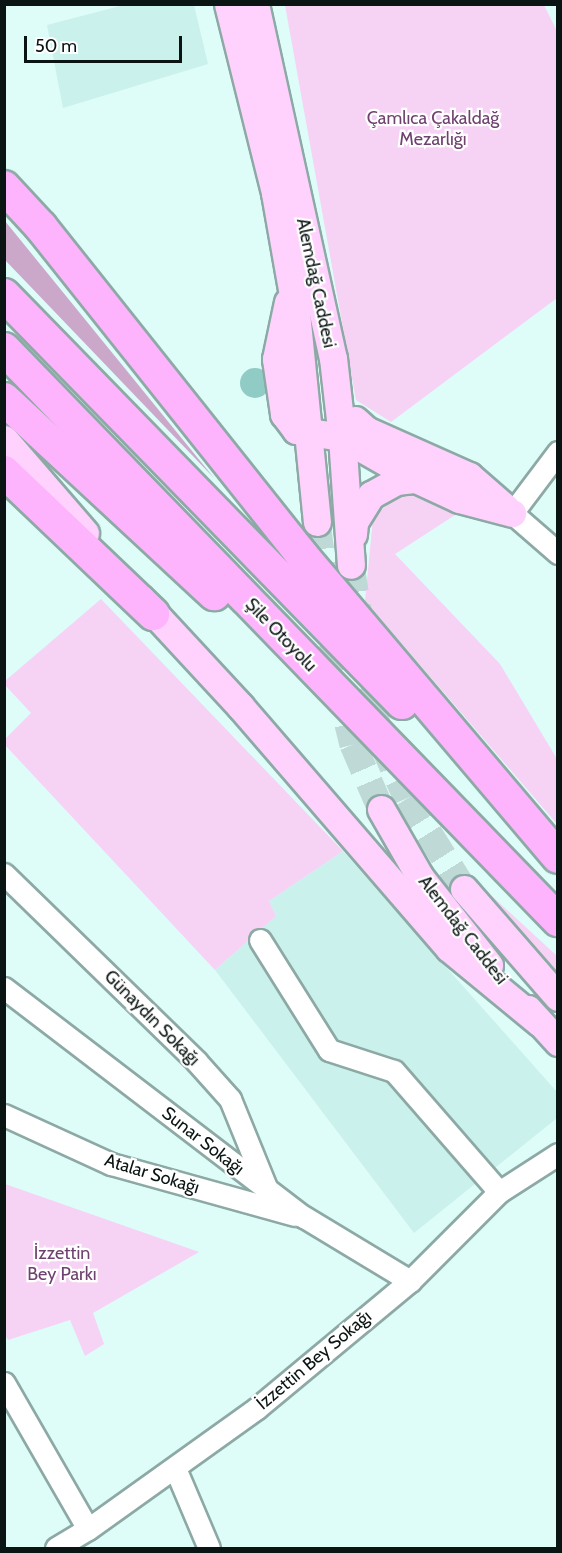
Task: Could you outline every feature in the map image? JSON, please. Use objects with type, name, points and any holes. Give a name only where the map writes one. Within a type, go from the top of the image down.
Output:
[{"type":"highway","points":[[4,187],[41,227],[301,554],[558,857]]},
{"type":"highway","points":[[4,295],[558,863]]},
{"type":"highway","name":"Şile Otoyolu","points":[[4,349],[558,920]]},
{"type":"highway","points":[[4,399],[262,640],[370,727]]},
{"type":"highway","points":[[4,472],[153,614]]},
{"type":"main road","name":"Alemdağ Caddesi","points":[[228,4],[275,193],[292,290],[280,328],[276,359],[284,414],[296,430],[309,434]]},
{"type":"main road","name":"Alemdağ Caddesi","points":[[255,4],[333,358],[342,437],[351,565],[354,522],[361,507],[384,485],[416,479]]},
{"type":"main road","points":[[333,358],[350,412],[366,430],[470,476],[512,513]]},
{"type":"main road","points":[[317,522],[309,434],[342,437],[416,479],[459,499],[512,513]]},
{"type":"main road","points":[[4,439],[153,614],[240,706],[448,948],[549,1032]]},
{"type":"main road","name":"Alemdağ Caddesi","points":[[381,809],[420,877],[463,934],[549,1032]]},
{"type":"main road","name":"Alemdağ Caddesi","points":[[464,890],[558,997]]},
{"type":"street","points":[[558,452],[512,513],[558,553]]},
{"type":"street","name":"Günaydın Sokağı","points":[[4,874],[196,1061],[230,1098],[266,1187]]},
{"type":"street","points":[[260,940],[329,1050],[394,1071],[499,1192]]},
{"type":"street","name":"Sunar Sokağı","points":[[4,988],[304,1217],[410,1281]]},
{"type":"street","name":"Atalar Sokağı","points":[[4,1115],[111,1164],[304,1217]]},
{"type":"street","name":"İzzettin Bey Sokağı","points":[[56,1548],[88,1528],[256,1408],[410,1281],[499,1192],[557,1156]]},
{"type":"street","points":[[6,1389],[88,1528]]},
{"type":"street","points":[[175,1467],[209,1548]]},
{"type":"shaded area","points":[[124,5],[194,5],[208,64],[63,108],[47,25]]},
{"type":"shaded area","points":[[5,221],[214,478],[5,260]]},
{"type":"shaded area","points":[[255,368],[266,372],[270,383],[266,394],[255,398],[244,394],[240,383],[244,372]]},
{"type":"shaded area","points":[[343,851],[557,1092],[557,1118],[414,1233],[215,970],[276,916],[269,901]]},
{"type":"green space","name":"Çamlıca Çakaldağ Mezarlığı","points":[[285,5],[544,5],[557,31],[557,298],[391,422],[356,400]]},
{"type":"green space","points":[[402,491],[427,497],[458,513],[395,554],[500,664],[557,759],[557,824],[365,601],[373,518]]},
{"type":"green space","points":[[101,599],[343,851],[269,901],[276,916],[215,970],[5,745],[5,739],[31,713],[5,685],[5,681]]},
{"type":"green space","points":[[481,886],[557,956],[557,977],[554,974]]},
{"type":"green space","name":"İzzettin Bey Parkı","points":[[5,1184],[199,1252],[93,1313],[104,1344],[85,1356],[70,1320],[8,1340],[4,1333]]},
{"type":"tunnel","points":[[317,522],[338,684],[353,744],[381,809]]},
{"type":"tunnel","points":[[351,565],[374,712],[382,742],[407,798],[464,889]]}]
